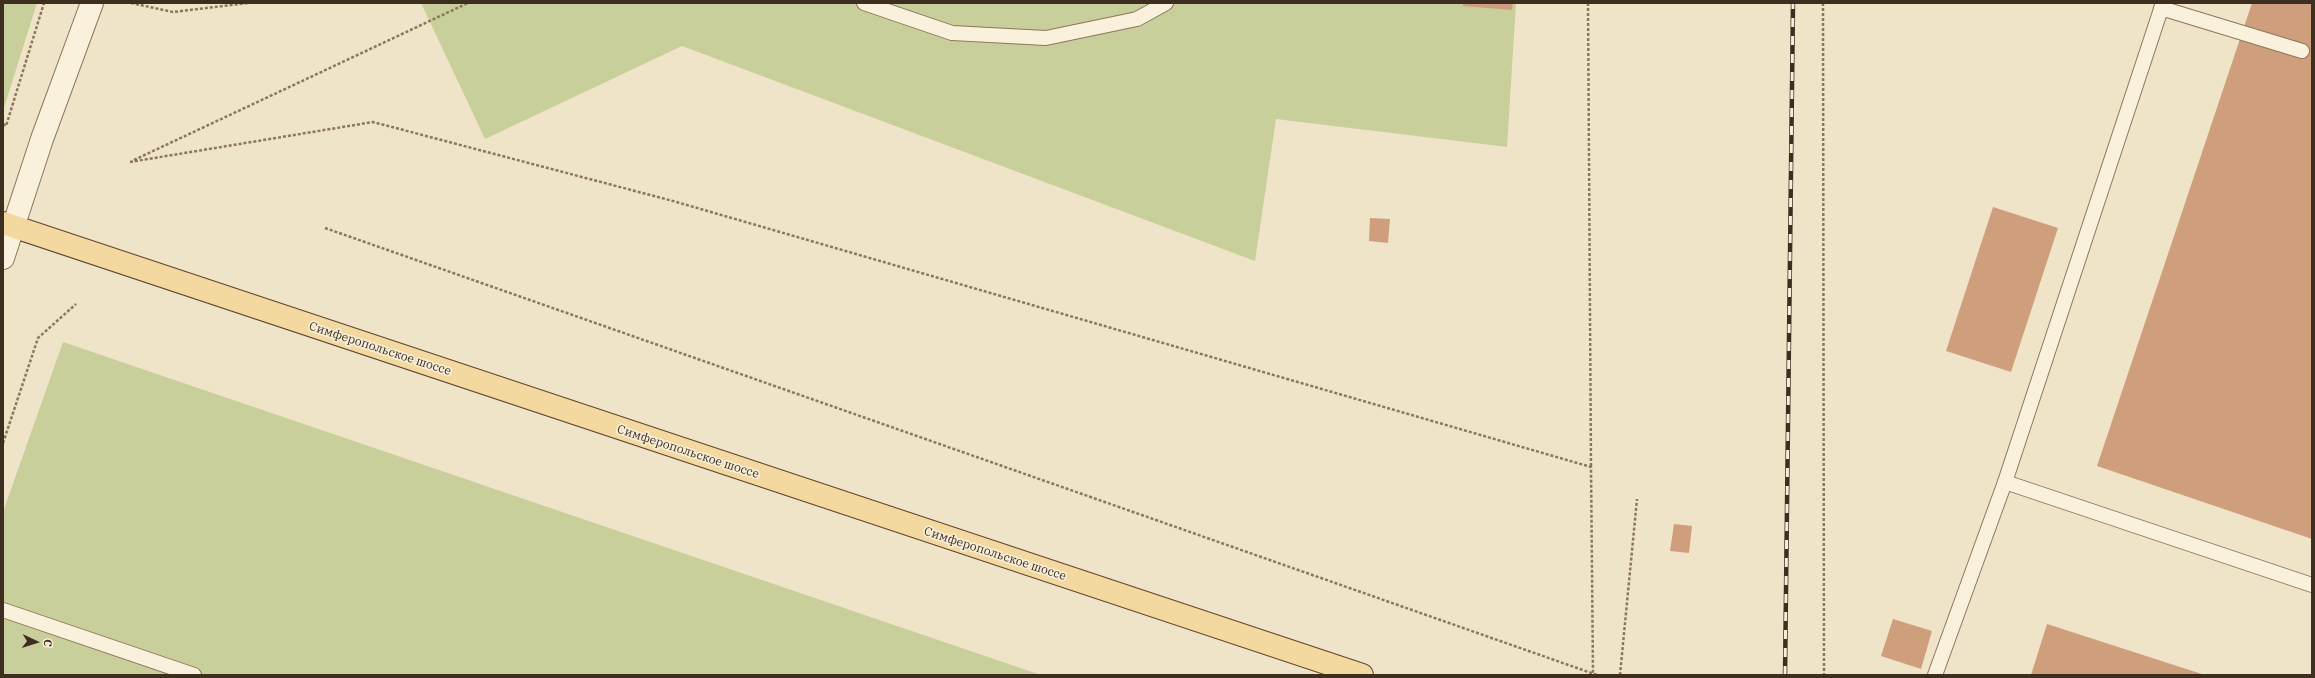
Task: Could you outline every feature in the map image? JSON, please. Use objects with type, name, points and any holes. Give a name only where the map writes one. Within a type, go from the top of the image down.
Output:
[{"type":"main road","name":"Симферопольское шоссе","points":[[8,225],[1362,675]]},
{"type":"street","points":[[3,258],[8,225],[42,139],[92,3]]},
{"type":"lane","points":[[864,3],[952,33],[1046,38],[1136,19],[1166,3]]},
{"type":"lane","points":[[1935,675],[2005,482],[2162,5],[2302,51]]},
{"type":"lane","points":[[2005,482],[2312,585]]},
{"type":"lane","points":[[3,610],[194,675]]},
{"type":"path","points":[[3,124],[6,126],[44,3]]},
{"type":"path","points":[[131,3],[173,12],[248,3]]},
{"type":"path","points":[[468,3],[130,162],[373,122],[673,201],[1591,467]]},
{"type":"path","points":[[1588,3],[1593,673]]},
{"type":"path","points":[[1823,3],[1824,675]]},
{"type":"path","points":[[325,228],[1597,675]]},
{"type":"path","points":[[3,443],[38,338],[76,304]]},
{"type":"path","points":[[1620,675],[1637,499]]},
{"type":"green space","points":[[3,3],[37,3],[3,111]]},
{"type":"green space","points":[[421,3],[1516,3],[1507,147],[1276,119],[1255,261],[682,46],[485,139]]},
{"type":"green space","points":[[63,342],[1041,675],[3,675],[3,512]]},
{"type":"building","points":[[1463,3],[1513,3],[1512,10],[1463,6]]},
{"type":"building","points":[[2252,3],[2312,3],[2312,539],[2097,466]]},
{"type":"building","points":[[1993,207],[2058,228],[2011,372],[1946,351]]},
{"type":"building","points":[[1370,218],[1390,219],[1388,243],[1369,241]]},
{"type":"building","points":[[1674,524],[1692,526],[1689,553],[1670,551]]},
{"type":"building","points":[[1893,619],[1932,631],[1921,669],[1881,656]]},
{"type":"building","points":[[2047,624],[2205,675],[2031,675]]},
{"type":"railway","points":[[1785,675],[1793,3]]}]
